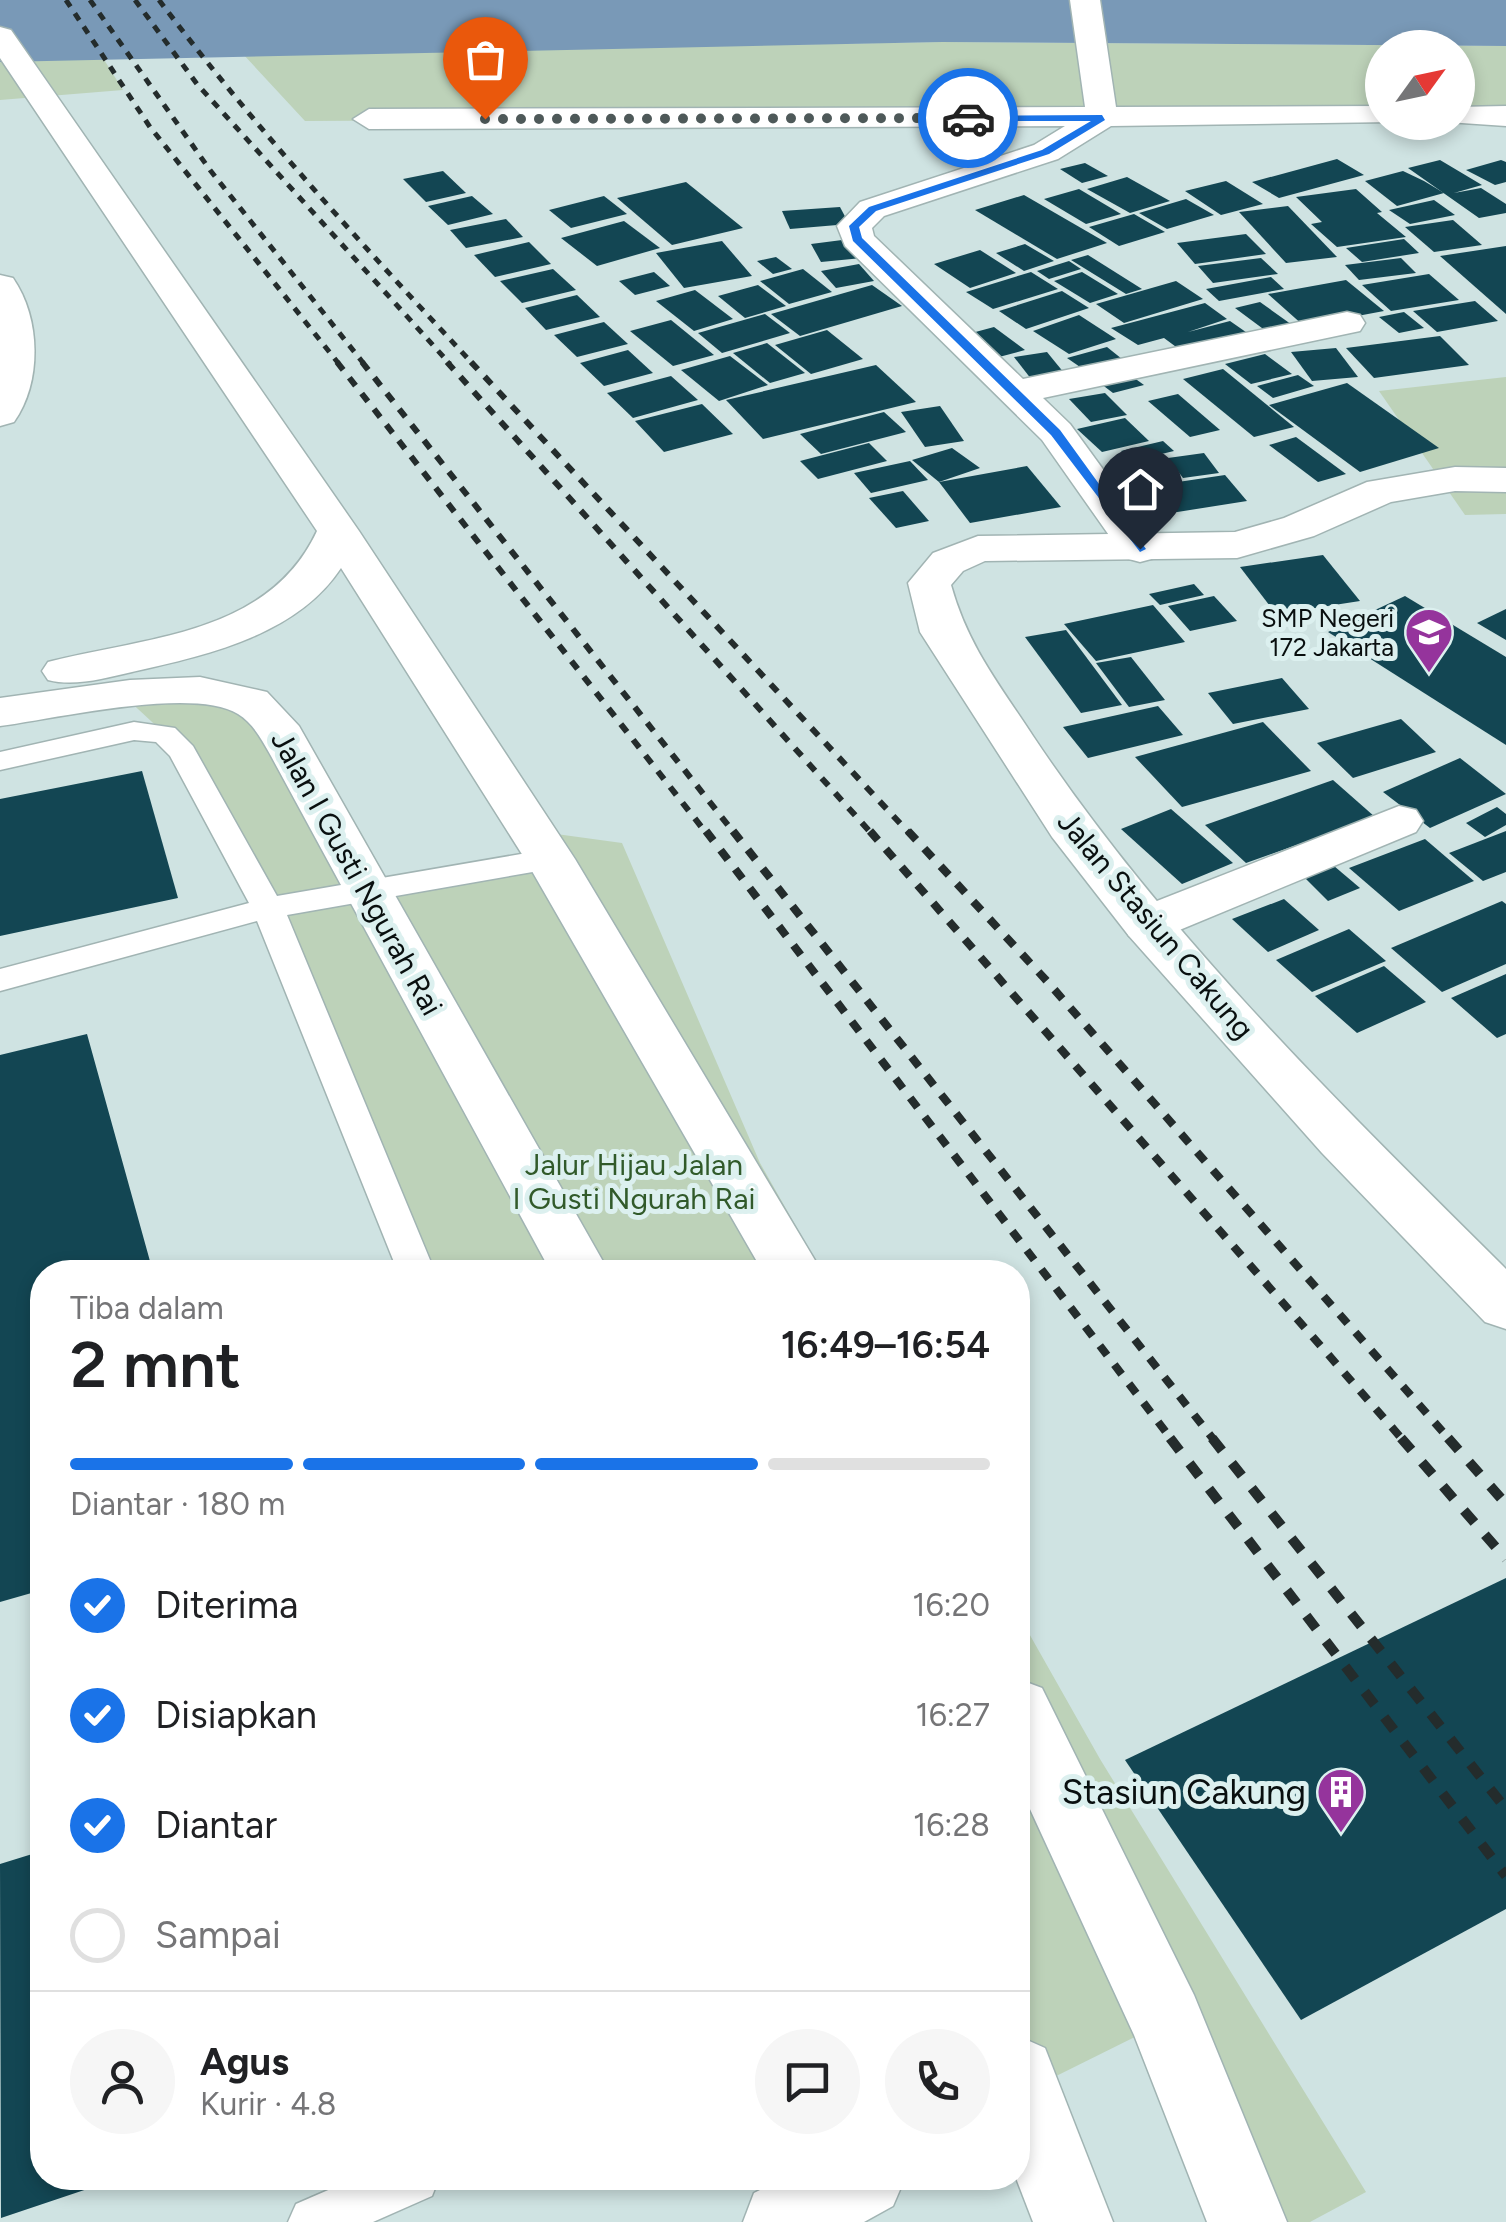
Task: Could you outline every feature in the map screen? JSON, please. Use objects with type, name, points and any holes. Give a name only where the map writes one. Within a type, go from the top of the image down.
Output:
[{"type":"street","points":[[1085,0],[1101,109]]},
{"type":"street","points":[[0,36],[338,531],[550,859],[786,1260]]},
{"type":"street","points":[[1101,109],[1063,144],[872,209],[854,226],[857,238],[1015,392],[1088,472],[1140,549],[1238,545],[1298,527],[1381,491],[1455,480],[1506,480]]},
{"type":"street","points":[[369,118],[1101,109],[1365,116]]},
{"type":"street","points":[[1475,116],[1506,116]]},
{"type":"street","points":[[0,286],[15,381],[0,414]]},
{"type":"street","points":[[1015,392],[1347,323]]},
{"type":"street","points":[[0,391],[10,347]]},
{"type":"street","points":[[0,680],[116,662],[229,629],[302,589],[323,564],[338,531]]},
{"type":"street","name":"Jalan Stasiun Cakung","points":[[1140,549],[1026,546],[978,550],[948,562],[929,582],[942,632],[1069,826],[1147,924],[1342,1140],[1506,1306]]},
{"type":"street","name":"Jalan I Gusti Ngurah Rai","points":[[0,712],[188,688],[250,701],[275,724],[573,1260]]},
{"type":"street","points":[[1147,924],[1399,821]]},
{"type":"street","points":[[1030,1735],[1167,2021],[1247,2222]]},
{"type":"street","points":[[1030,2112],[1073,2222]]},
{"type":"street","points":[[783,2222],[843,2190]]},
{"type":"lane","points":[[0,762],[134,732],[165,734],[183,752],[268,908],[412,1260]]},
{"type":"lane","points":[[0,980],[268,908],[364,888],[550,859]]},
{"type":"lane","points":[[314,2222],[387,2190]]},
{"type":"green space","points":[[942,42],[1365,45],[1365,116],[305,121],[243,54]]},
{"type":"green space","points":[[1475,46],[1506,46],[1506,116],[1475,116]]},
{"type":"green space","points":[[103,58],[123,90],[0,100],[0,62]]},
{"type":"green space","points":[[1506,377],[1506,514],[1465,515],[1379,391]]},
{"type":"green space","name":"Jalur Hijau Jalan I Gusti Ngurah Rai","points":[[230,693],[364,888],[549,859],[527,830],[622,843],[760,1163],[815,1260],[412,1260],[268,908],[165,734],[125,697]]},
{"type":"green space","points":[[1030,1635],[1100,1759],[1366,2192],[1310,2222],[1247,2222],[1167,2021],[1030,2089]]},
{"type":"water","points":[[0,0],[1506,0],[1506,46],[1475,46],[1475,30],[1365,30],[1365,45],[942,42],[0,62]]},
{"type":"building","points":[[1337,159],[1364,175],[1279,198],[1252,182]]},
{"type":"building","points":[[1440,160],[1482,185],[1454,193],[1481,188],[1506,204],[1506,213],[1479,218],[1408,168]]},
{"type":"building","points":[[1506,162],[1506,182],[1495,185],[1466,170]]},
{"type":"building","points":[[1085,163],[1108,176],[1082,183],[1060,169]]},
{"type":"building","points":[[443,171],[466,193],[426,202],[403,179]]},
{"type":"building","points":[[1403,171],[1444,193],[1397,206],[1365,181]]},
{"type":"building","points":[[1127,177],[1170,201],[1130,213],[1087,189]]},
{"type":"building","points":[[1226,181],[1263,204],[1221,215],[1185,191]]},
{"type":"building","points":[[686,182],[743,228],[672,245],[617,198]]},
{"type":"building","points":[[1079,189],[1121,214],[1086,224],[1044,199]]},
{"type":"building","points":[[1356,189],[1406,237],[1337,247],[1311,224],[1322,222],[1296,197]]},
{"type":"building","points":[[1024,195],[1107,243],[1057,259],[975,210]]},
{"type":"building","points":[[472,196],[493,214],[448,225],[428,206]]},
{"type":"building","points":[[604,196],[627,214],[571,228],[549,210]]},
{"type":"building","points":[[1186,199],[1214,215],[1167,229],[1139,213]]},
{"type":"building","points":[[1434,200],[1455,215],[1410,224],[1389,210]]},
{"type":"building","points":[[1288,206],[1337,257],[1286,263],[1239,212]]},
{"type":"building","points":[[840,207],[849,224],[790,229],[782,211]]},
{"type":"building","points":[[1134,214],[1165,232],[1119,246],[1089,227]]},
{"type":"building","points":[[506,219],[523,237],[466,248],[450,230]]},
{"type":"building","points":[[1453,220],[1482,245],[1434,252],[1405,227]]},
{"type":"building","points":[[624,221],[660,248],[597,266],[561,238]]},
{"type":"building","points":[[1246,234],[1266,254],[1195,264],[1177,243]]},
{"type":"building","points":[[850,239],[862,258],[821,262],[811,244]]},
{"type":"building","points":[[1404,239],[1419,253],[1362,262],[1346,248]]},
{"type":"building","points":[[722,241],[752,276],[684,288],[656,253]]},
{"type":"building","points":[[529,242],[551,264],[495,277],[474,255]]},
{"type":"building","points":[[1025,244],[1054,261],[1024,271],[996,253]]},
{"type":"building","points":[[1506,246],[1506,314],[1440,256]]},
{"type":"building","points":[[980,250],[1016,273],[970,288],[934,264]]},
{"type":"building","points":[[1088,255],[1142,289],[1126,294],[1071,260]]},
{"type":"building","points":[[776,257],[792,269],[773,274],[757,261]]},
{"type":"building","points":[[1261,258],[1278,274],[1213,283],[1198,266]]},
{"type":"building","points":[[1401,258],[1416,273],[1359,280],[1345,265]]},
{"type":"building","points":[[1069,261],[1081,269],[1049,279],[1037,271]]},
{"type":"building","points":[[859,264],[874,281],[836,288],[821,271]]},
{"type":"building","points":[[553,269],[576,290],[522,303],[500,281]]},
{"type":"building","points":[[803,269],[832,292],[789,304],[760,281]]},
{"type":"building","points":[[654,272],[670,286],[635,295],[619,281]]},
{"type":"building","points":[[1031,272],[1058,289],[993,309],[966,292]]},
{"type":"building","points":[[1082,272],[1118,294],[1090,303],[1054,281]]},
{"type":"building","points":[[1429,274],[1459,300],[1391,311],[1362,285]]},
{"type":"building","points":[[1271,277],[1284,289],[1219,301],[1206,289]]},
{"type":"building","points":[[1346,280],[1384,311],[1304,326],[1268,294]]},
{"type":"building","points":[[1176,281],[1203,299],[1124,323],[1096,304]]},
{"type":"building","points":[[758,285],[786,306],[745,318],[718,296]]},
{"type":"building","points":[[872,285],[902,306],[800,336],[771,314]]},
{"type":"building","points":[[695,290],[733,319],[694,331],[656,301]]},
{"type":"building","points":[[1062,291],[1089,308],[1026,329],[999,311]]},
{"type":"building","points":[[577,295],[600,317],[546,330],[525,308]]},
{"type":"building","points":[[1475,301],[1498,321],[1437,332],[1413,311]]},
{"type":"building","points":[[1260,302],[1295,327],[1270,334],[1235,308]]},
{"type":"building","points":[[1205,303],[1227,319],[1188,332],[1230,321],[1253,337],[1187,355],[1164,338],[1138,345],[1111,328]]},
{"type":"building","points":[[1404,312],[1424,328],[1399,333],[1379,317]]},
{"type":"building","points":[[765,314],[790,333],[722,353],[698,333]]},
{"type":"building","points":[[1079,315],[1116,339],[1069,354],[1033,331]]},
{"type":"building","points":[[671,320],[714,355],[673,366],[630,331]]},
{"type":"building","points":[[604,322],[628,344],[577,357],[554,335]]},
{"type":"building","points":[[994,327],[1025,350],[999,357],[968,334]]},
{"type":"building","points":[[827,330],[863,359],[811,374],[775,345]]},
{"type":"building","points":[[1440,336],[1469,365],[1374,378],[1346,348]]},
{"type":"building","points":[[767,343],[805,373],[770,383],[733,353]]},
{"type":"building","points":[[1107,347],[1122,359],[1083,369],[1067,358]]},
{"type":"building","points":[[1336,348],[1358,377],[1312,381],[1291,352]]},
{"type":"building","points":[[628,350],[653,373],[604,386],[580,363]]},
{"type":"building","points":[[1047,352],[1069,379],[1035,384],[1014,357]]},
{"type":"building","points":[[1265,354],[1292,374],[1251,384],[1225,364]]},
{"type":"building","points":[[730,356],[768,385],[719,401],[681,370]]},
{"type":"building","points":[[876,365],[916,402],[763,439],[726,400]]},
{"type":"building","points":[[1223,369],[1294,427],[1254,437],[1183,379]]},
{"type":"building","points":[[1126,372],[1144,385],[1113,393],[1096,380]]},
{"type":"building","points":[[1298,375],[1314,386],[1273,398],[1257,386]]},
{"type":"building","points":[[671,376],[698,400],[633,418],[607,393]]},
{"type":"building","points":[[1347,383],[1439,448],[1360,472],[1269,405]]},
{"type":"building","points":[[1105,393],[1127,415],[1091,422],[1069,399]]},
{"type":"building","points":[[1178,394],[1220,430],[1190,437],[1148,401]]},
{"type":"building","points":[[702,404],[733,434],[664,452],[635,421]]},
{"type":"building","points":[[940,406],[964,441],[925,447],[901,412]]},
{"type":"building","points":[[884,412],[906,432],[821,454],[800,434]]},
{"type":"building","points":[[1125,418],[1149,441],[1102,452],[1077,429]]},
{"type":"building","points":[[1296,437],[1346,474],[1318,482],[1269,445]]},
{"type":"building","points":[[1163,441],[1174,451],[1132,461],[1121,451]]},
{"type":"building","points":[[869,443],[887,461],[818,479],[800,461]]},
{"type":"building","points":[[952,448],[980,468],[939,482],[912,460]]},
{"type":"building","points":[[1204,453],[1219,473],[1183,478],[1168,458]]},
{"type":"building","points":[[1160,460],[1176,474],[1146,482],[1131,467]]},
{"type":"building","points":[[910,461],[928,480],[871,493],[854,473]]},
{"type":"building","points":[[1027,466],[1061,507],[970,523],[939,482]]},
{"type":"building","points":[[1225,475],[1247,501],[1152,516],[1131,489]]},
{"type":"building","points":[[903,491],[929,521],[896,528],[869,498]]},
{"type":"building","points":[[1323,555],[1360,601],[1276,614],[1240,567]]},
{"type":"building","points":[[1194,584],[1204,595],[1160,605],[1149,594]]},
{"type":"building","points":[[1214,596],[1237,621],[1190,631],[1168,606]]},
{"type":"building","points":[[1405,596],[1506,657],[1506,745],[1328,632]]},
{"type":"building","points":[[1153,605],[1185,642],[1096,661],[1064,624]]},
{"type":"building","points":[[1506,609],[1506,640],[1477,623]]},
{"type":"building","points":[[1066,630],[1122,705],[1081,713],[1025,637]]},
{"type":"building","points":[[1131,657],[1165,700],[1129,707],[1096,663]]},
{"type":"building","points":[[1282,678],[1309,709],[1233,724],[1208,693]]},
{"type":"building","points":[[1158,706],[1183,735],[1088,758],[1063,727]]},
{"type":"building","points":[[1401,719],[1436,752],[1353,778],[1317,743]]},
{"type":"building","points":[[1263,722],[1311,771],[1182,807],[1135,757]]},
{"type":"building","points":[[1460,758],[1506,794],[1430,828],[1383,792]]},
{"type":"building","points":[[142,771],[178,898],[0,936],[0,799]]},
{"type":"building","points":[[1333,780],[1375,817],[1246,863],[1205,825]]},
{"type":"building","points":[[1497,807],[1506,814],[1506,825],[1485,837],[1466,823]]},
{"type":"building","points":[[1171,809],[1233,863],[1182,884],[1121,829]]},
{"type":"building","points":[[1506,831],[1506,872],[1483,881],[1449,853]]},
{"type":"building","points":[[1425,839],[1474,881],[1399,911],[1349,868]]},
{"type":"building","points":[[1334,866],[1360,888],[1328,901],[1304,877]]},
{"type":"building","points":[[1284,899],[1319,930],[1268,952],[1232,919]]},
{"type":"building","points":[[1502,901],[1506,904],[1506,964],[1442,992],[1391,948]]},
{"type":"building","points":[[1349,929],[1386,961],[1312,992],[1276,960]]},
{"type":"building","points":[[1384,966],[1426,1002],[1357,1033],[1315,996]]},
{"type":"building","points":[[1506,974],[1506,1034],[1497,1038],[1451,998]]},
{"type":"building","points":[[87,1034],[150,1260],[30,1260],[30,1593],[0,1602],[0,1055]]},
{"type":"building","name":"Stasiun Cakung","points":[[1506,1578],[1506,1909],[1301,2020],[1125,1760]]},
{"type":"building","points":[[30,1855],[30,2190],[84,2190],[1,2218],[0,1864]]},
{"type":"railway","points":[[66,0],[150,127],[339,364]]},
{"type":"railway","points":[[90,0],[210,170],[364,364]]},
{"type":"railway","points":[[135,0],[197,84],[450,364]]},
{"type":"railway","points":[[159,0],[272,141],[473,364]]},
{"type":"railway","points":[[337,362],[707,834]]},
{"type":"railway","points":[[362,362],[735,834]]},
{"type":"railway","points":[[447,362],[872,834]]},
{"type":"railway","points":[[471,362],[910,834]]},
{"type":"railway","points":[[706,831],[1172,1440]]},
{"type":"railway","points":[[733,831],[1214,1440]]},
{"type":"railway","points":[[870,831],[1403,1440]]},
{"type":"railway","points":[[908,831],[1045,979],[1450,1440]]},
{"type":"railway","points":[[1170,1438],[1506,1876]]},
{"type":"railway","points":[[1212,1438],[1506,1809]]},
{"type":"railway","points":[[1401,1438],[1506,1559]]},
{"type":"railway","points":[[1448,1438],[1506,1504]]},
{"type":"way so far","points":[[485,119],[968,118]]},
{"type":"place","name":"SMP Negeri 172 Jakarta","points":[[1429,674]]},
{"type":"place","name":"Stasiun Cakung","points":[[1341,1834]]},
{"type":"route","points":[[968,118],[1102,118],[1046,152],[872,209],[854,226],[857,238],[1056,432],[1140,549]]}]
